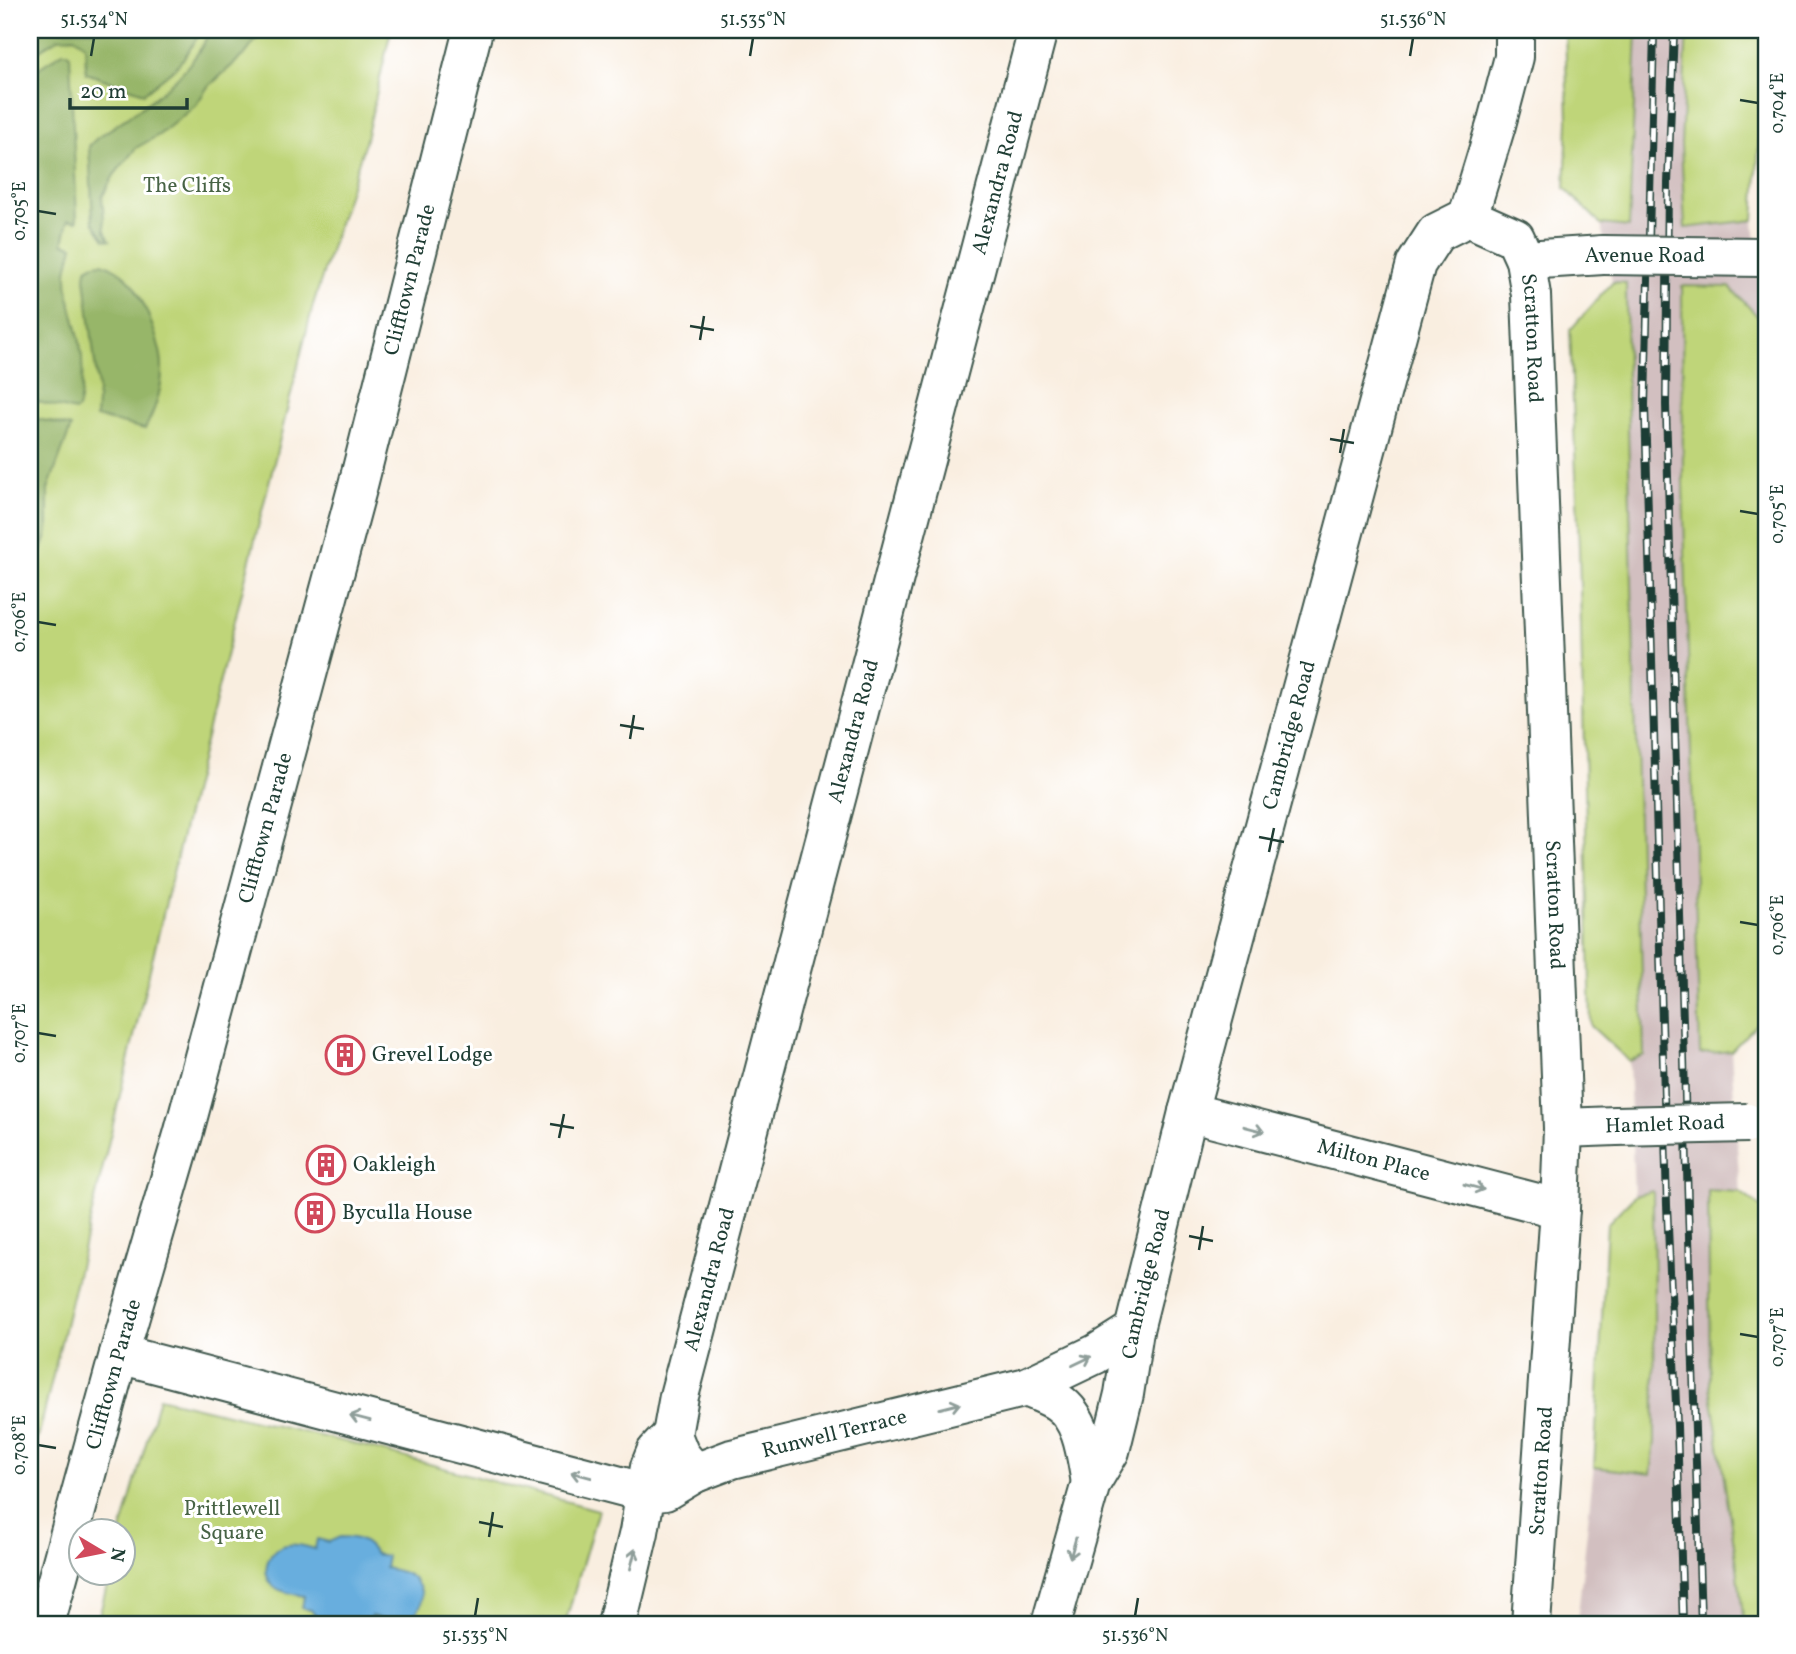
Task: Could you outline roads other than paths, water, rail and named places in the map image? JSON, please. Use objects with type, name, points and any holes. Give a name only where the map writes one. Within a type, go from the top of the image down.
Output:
[{"type":"street","name":"Clifftown Parade","points":[[45,1624],[186,1122],[357,489],[473,30]]},
{"type":"street","name":"Alexandra Road","points":[[617,1624],[639,1532],[650,1467],[656,1452],[672,1435],[679,1396],[1038,30]]},
{"type":"street","points":[[1468,216],[1514,57],[1514,30]]},
{"type":"street","name":"Scratton Road","points":[[1468,216],[1515,238],[1525,260],[1531,295],[1563,1128],[1560,1209],[1531,1624]]},
{"type":"street","name":"Cambridge Road","points":[[1051,1624],[1091,1483],[1110,1451],[1124,1394],[1133,1330],[1188,1112],[1416,264],[1436,233],[1468,216]]},
{"type":"street","name":"Avenue Road","points":[[1525,260],[1603,255],[1764,258]]},
{"type":"street","name":"Milton Place","points":[[1188,1112],[1560,1209]]},
{"type":"street","name":"Hamlet Road","points":[[1563,1128],[1757,1124]]},
{"type":"street","name":"Runwell Terrace","points":[[647,1493],[665,1492],[695,1473],[732,1459],[1027,1387],[1096,1354],[1133,1330]]},
{"type":"street","points":[[119,1354],[647,1493]]},
{"type":"street","points":[[1027,1387],[1058,1402],[1075,1420],[1091,1483]]},
{"type":"street","points":[[672,1435],[680,1455],[695,1473]]},
{"type":"water","points":[[340,1537],[360,1540],[375,1554],[387,1556],[385,1568],[405,1573],[417,1583],[422,1597],[418,1610],[413,1615],[395,1620],[371,1616],[369,1624],[329,1624],[317,1618],[311,1610],[302,1608],[304,1596],[282,1591],[270,1583],[267,1563],[274,1551],[280,1547],[294,1544],[315,1549],[317,1539],[329,1542]]},
{"type":"railway","points":[[1654,30],[1645,405],[1667,1205],[1683,1624]]},
{"type":"railway","points":[[1674,30],[1668,183],[1666,405],[1701,1624]]},
{"type":"place","name":"Grevel Lodge","points":[[345,1055]]},
{"type":"place","name":"Oakleigh","points":[[326,1165]]},
{"type":"place","name":"Byculla House","points":[[315,1213]]},
{"type":"park label","name":"The Cliffs","points":[[187,186]]},
{"type":"park label","name":"Prittlewell Square","points":[[232,1521]]}]
